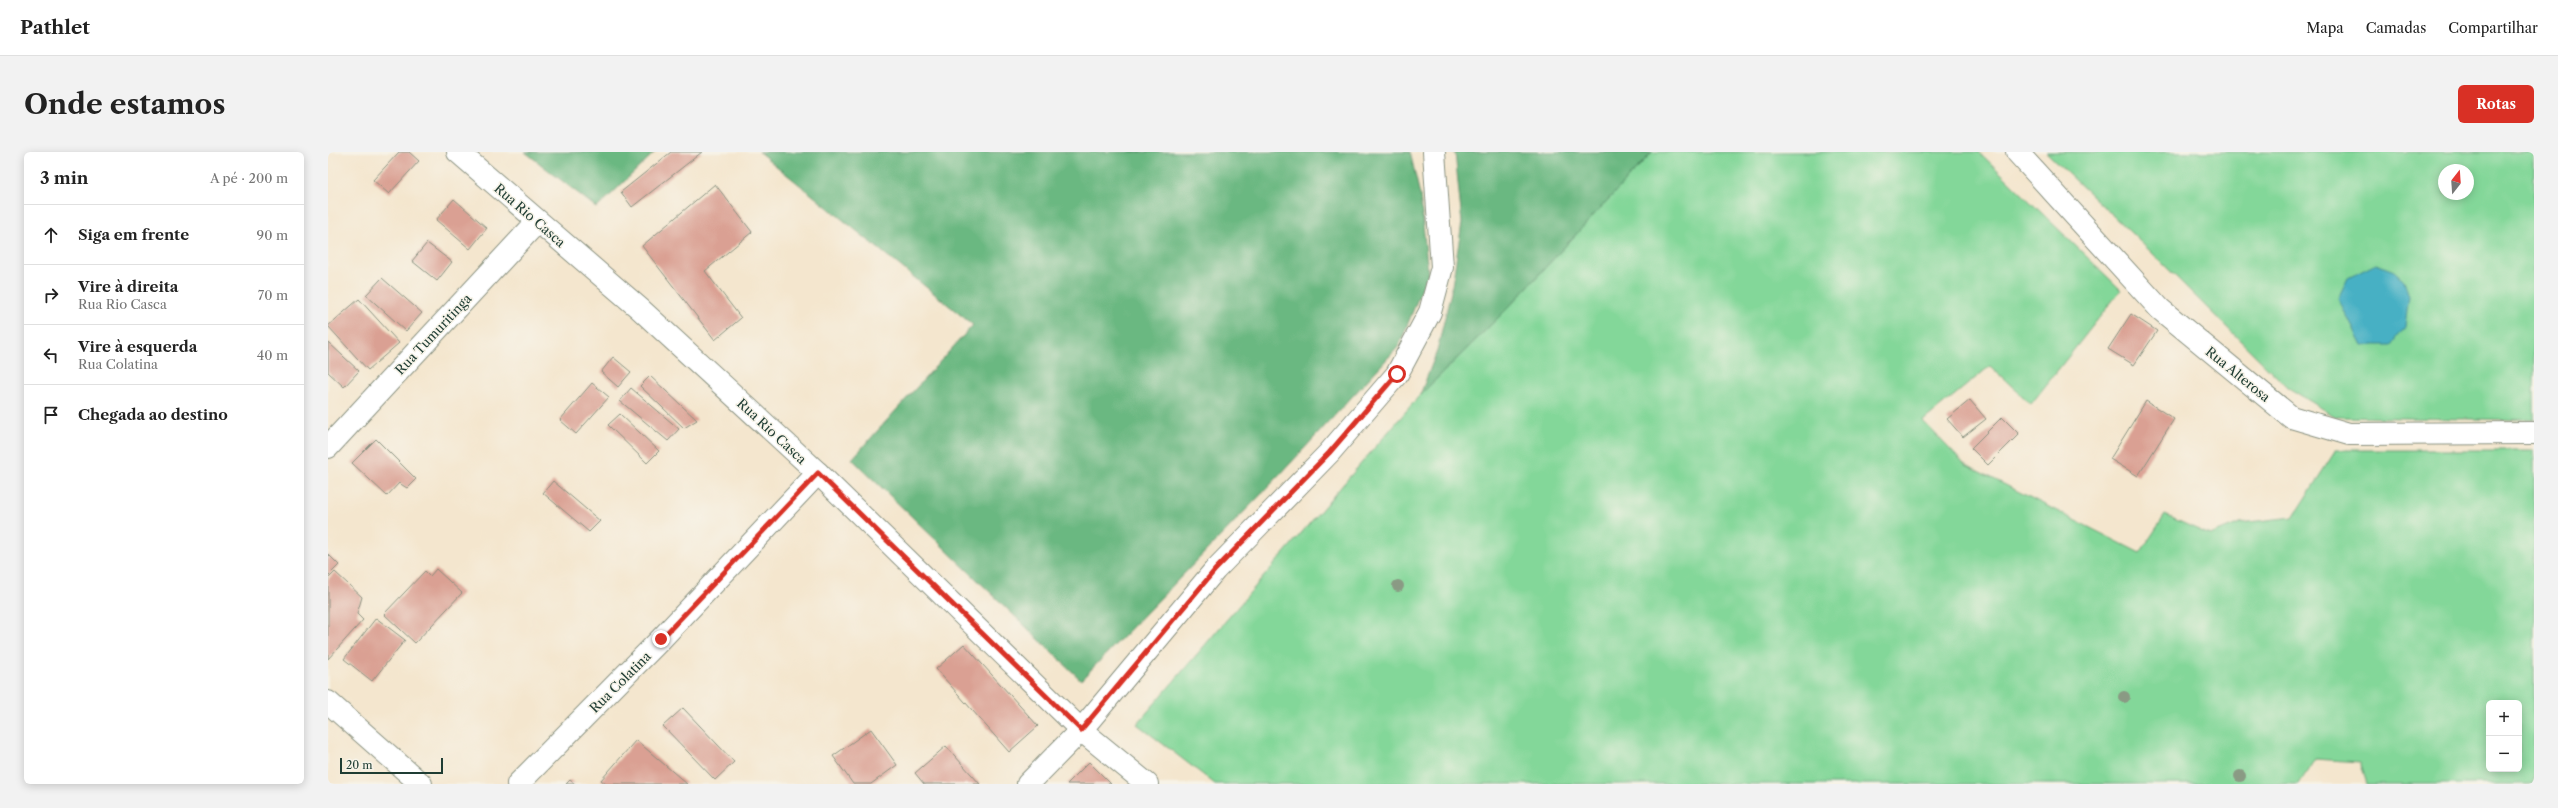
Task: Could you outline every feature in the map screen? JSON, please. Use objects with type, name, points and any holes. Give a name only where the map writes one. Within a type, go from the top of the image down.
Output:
[{"type":"street","name":"Rua Rio Casca","points":[[458,152],[537,222],[639,308],[818,473],[1081,730],[1147,784]]},
{"type":"street","points":[[1028,784],[1081,730],[1215,570],[1329,453],[1397,374],[1430,312],[1442,267],[1434,152]]},
{"type":"street","name":"Rua Alterosa","points":[[2017,152],[2160,309],[2291,417],[2350,434],[2534,433]]},
{"type":"street","name":"Rua Tumuritinga","points":[[328,447],[537,222]]},
{"type":"street","name":"Rua Colatina","points":[[518,784],[661,639],[818,473]]},
{"type":"street","points":[[328,702],[420,784]]},
{"type":"green space","points":[[525,152],[655,152],[597,208]]},
{"type":"green space","points":[[759,152],[1410,152],[1420,195],[1428,273],[1399,346],[1276,479],[1081,680],[852,459],[973,325]]},
{"type":"green space","points":[[1455,152],[1652,152],[1508,308],[1420,395],[1437,351],[1451,292],[1462,223]]},
{"type":"green space","points":[[1652,152],[1979,152],[2121,290],[2031,404],[1990,366],[1923,421],[1964,464],[2140,553],[2165,515],[2210,535],[2240,523],[2293,517],[2336,450],[2534,450],[2534,784],[2367,784],[2360,762],[2315,759],[2299,784],[1215,784],[1137,724],[1420,395],[1508,308]]},
{"type":"green space","points":[[2046,152],[2534,152],[2534,420],[2336,417],[2287,387],[2150,251]]},
{"type":"water","points":[[2376,264],[2394,271],[2404,280],[2409,296],[2405,327],[2392,345],[2362,345],[2338,298],[2348,278]]},
{"type":"building","points":[[399,152],[409,152],[419,161],[389,194],[373,180]]},
{"type":"building","points":[[671,152],[702,152],[632,207],[621,192]]},
{"type":"building","points":[[715,184],[752,232],[705,271],[741,318],[715,340],[642,246]]},
{"type":"building","points":[[454,199],[487,228],[470,249],[436,220]]},
{"type":"building","points":[[427,243],[452,262],[437,281],[412,261]]},
{"type":"building","points":[[382,278],[422,313],[406,331],[366,295]]},
{"type":"building","points":[[359,299],[399,343],[368,370],[328,326]]},
{"type":"building","points":[[2131,314],[2157,331],[2134,365],[2108,349]]},
{"type":"building","points":[[328,342],[359,371],[344,387],[328,372]]},
{"type":"building","points":[[613,357],[631,372],[618,387],[601,372]]},
{"type":"building","points":[[650,376],[697,420],[684,428],[640,386]]},
{"type":"building","points":[[592,383],[609,397],[576,434],[560,420]]},
{"type":"building","points":[[631,388],[679,429],[668,441],[620,401]]},
{"type":"building","points":[[1970,400],[1986,419],[1963,437],[1947,419]]},
{"type":"building","points":[[2146,401],[2174,419],[2138,476],[2110,459]]},
{"type":"building","points":[[620,414],[659,451],[647,463],[608,425]]},
{"type":"building","points":[[2002,417],[2019,434],[1988,465],[1971,448]]},
{"type":"building","points":[[376,439],[416,479],[407,488],[399,483],[387,496],[352,463]]},
{"type":"building","points":[[553,481],[600,521],[589,532],[543,493]]},
{"type":"building","points":[[328,554],[339,565],[328,576]]},
{"type":"building","points":[[436,569],[462,593],[415,643],[384,614],[425,571],[430,576]]},
{"type":"building","points":[[335,572],[362,597],[357,614],[363,620],[328,659],[328,579]]},
{"type":"building","points":[[376,618],[405,640],[372,681],[344,659]]},
{"type":"building","points":[[964,644],[1038,726],[1009,752],[936,669]]},
{"type":"building","points":[[683,708],[734,762],[715,780],[663,726]]},
{"type":"building","points":[[871,729],[897,765],[871,784],[853,784],[833,756]]},
{"type":"building","points":[[636,740],[687,784],[606,784],[601,780]]},
{"type":"building","points":[[946,746],[980,784],[924,784],[915,773]]},
{"type":"building","points":[[1089,762],[1111,784],[1067,784]]},
{"type":"building","points":[[570,780],[575,784],[566,784]]},
{"type":"route","points":[[661,639],[818,473],[927,577],[1081,730],[1215,570],[1329,453],[1397,374]]}]
